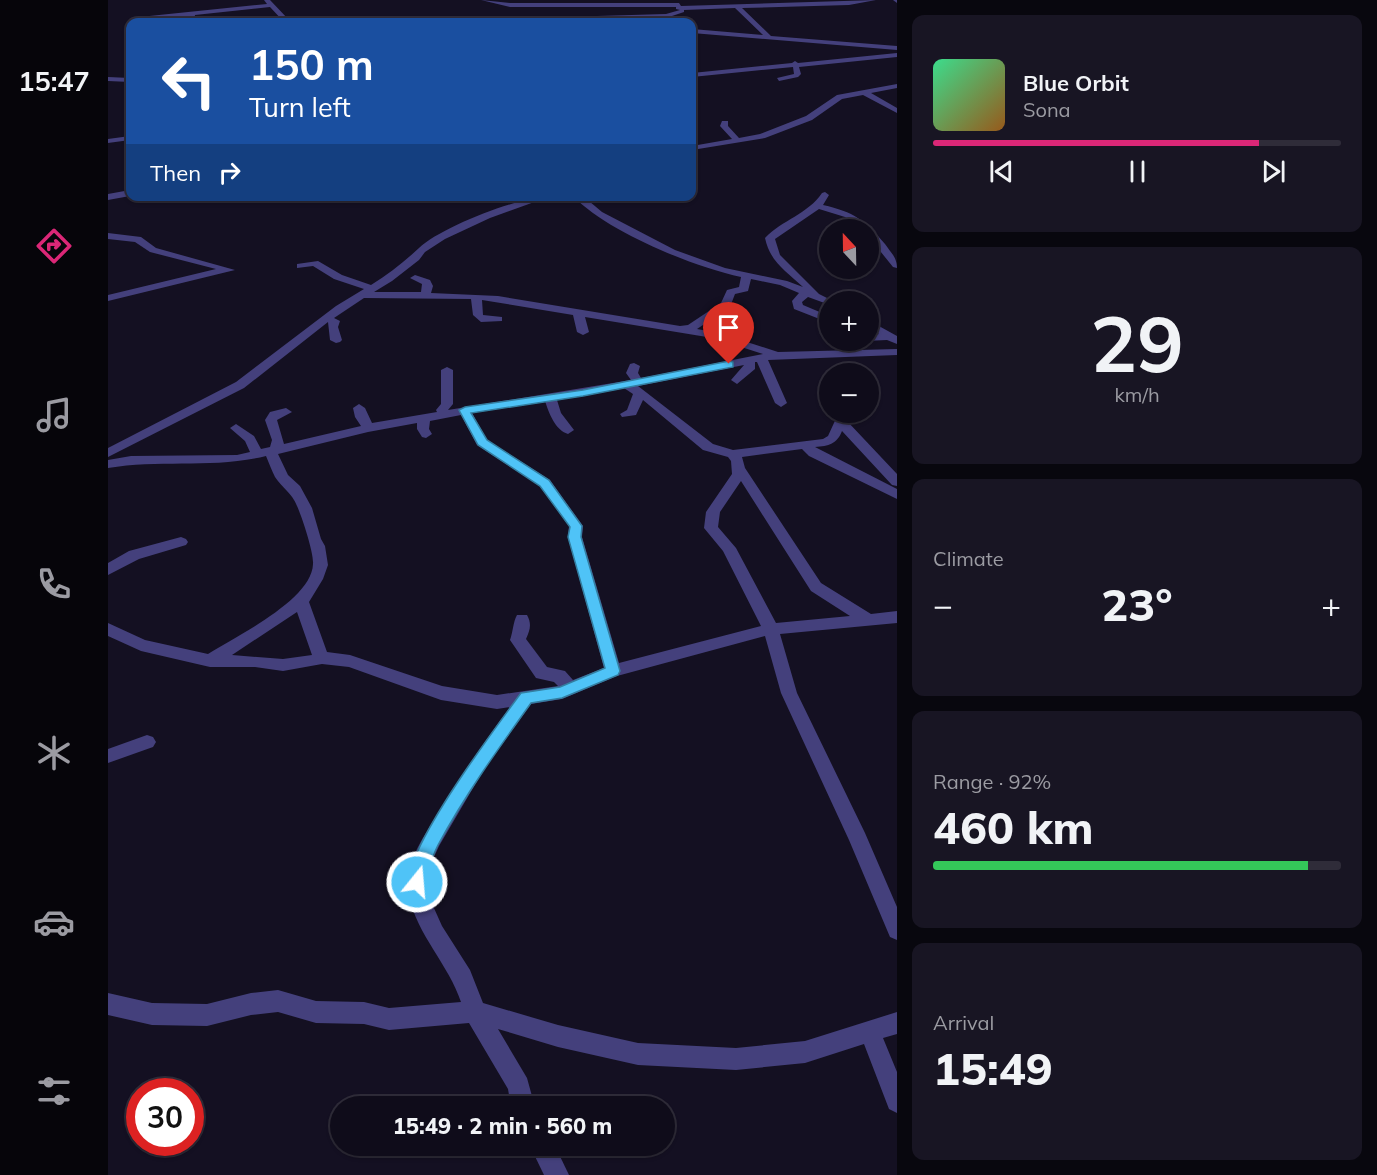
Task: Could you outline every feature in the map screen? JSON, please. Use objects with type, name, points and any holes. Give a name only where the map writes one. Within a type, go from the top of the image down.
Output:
[{"type":"street","points":[[484,0],[510,5],[564,7],[596,2],[681,8],[733,3],[821,3],[866,0]]},
{"type":"street","points":[[133,18],[192,14],[269,2],[283,18]]},
{"type":"street","points":[[733,3],[770,38]]},
{"type":"street","points":[[762,4],[769,9],[779,9],[788,13]]},
{"type":"street","points":[[564,7],[611,18]]},
{"type":"street","points":[[649,18],[666,16],[681,8]]},
{"type":"street","points":[[192,14],[192,18]]},
{"type":"street","points":[[696,24],[708,32]]},
{"type":"street","points":[[800,31],[806,41]]},
{"type":"street","points":[[696,32],[852,45],[895,46]]},
{"type":"street","points":[[842,37],[852,45]]},
{"type":"street","points":[[696,75],[795,63],[869,60],[897,55]]},
{"type":"street","points":[[832,60],[844,69]]},
{"type":"street","points":[[779,79],[798,74],[795,63]]},
{"type":"street","points":[[108,79],[126,80]]},
{"type":"street","points":[[696,147],[762,136],[809,118],[840,97],[897,86]]},
{"type":"street","points":[[862,91],[897,111]]},
{"type":"street","points":[[725,123],[724,126],[738,141]]},
{"type":"street","points":[[108,141],[126,139]]},
{"type":"street","points":[[108,197],[126,194]]},
{"type":"street","points":[[819,297],[776,257],[770,238],[818,206],[825,195]]},
{"type":"street","points":[[108,453],[240,385],[327,319],[388,279],[416,258],[422,250],[442,237],[488,216],[532,201]]},
{"type":"street","points":[[583,201],[599,214],[655,245],[708,266],[783,283],[819,297]]},
{"type":"street","points":[[818,206],[843,211],[856,217],[866,225],[897,265]]},
{"type":"street","points":[[108,236],[138,240],[153,250],[230,270],[108,298]]},
{"type":"street","points":[[301,266],[314,263],[320,265],[367,291],[476,297],[578,312],[726,338],[775,355]]},
{"type":"street","points":[[678,330],[691,328],[726,305],[731,292],[744,289],[746,275]]},
{"type":"street","points":[[415,278],[426,282],[428,286],[425,295]]},
{"type":"street","points":[[807,292],[797,301],[798,307],[819,314]]},
{"type":"street","points":[[476,297],[478,315],[481,319],[498,319]]},
{"type":"street","points":[[578,312],[583,332]]},
{"type":"street","points":[[327,319],[335,321],[333,327],[336,340]]},
{"type":"street","points":[[879,329],[894,338]]},
{"type":"street","points":[[879,339],[894,338]]},
{"type":"street","points":[[108,464],[131,460],[237,459],[443,412],[550,397],[636,389],[670,370],[775,355],[897,352]]},
{"type":"street","points":[[736,380],[751,367],[755,359]]},
{"type":"street","points":[[755,359],[781,403]]},
{"type":"street","points":[[626,414],[632,412],[636,389],[632,373],[634,366]]},
{"type":"street","points":[[443,412],[447,404],[447,370]]},
{"type":"street","points":[[636,389],[708,447],[736,461],[816,587],[869,620]]},
{"type":"street","points":[[550,397],[555,414],[568,430]]},
{"type":"street","points":[[526,400],[529,413]]},
{"type":"street","points":[[430,404],[440,407],[443,412]]},
{"type":"street","points":[[359,408],[361,417],[369,428]]},
{"type":"street","points":[[465,410],[483,442],[544,483],[576,526],[575,537],[613,671]]},
{"type":"street","points":[[268,452],[278,440],[271,420],[274,415],[286,412]]},
{"type":"street","points":[[424,418],[423,429],[426,434]]},
{"type":"street","points":[[833,438],[843,418],[854,436],[897,482]]},
{"type":"street","points":[[210,661],[301,602],[316,579],[321,565],[318,546],[314,540],[305,508],[295,489],[282,477],[268,452],[236,428]]},
{"type":"street","points":[[736,461],[826,442],[833,438],[854,436]]},
{"type":"street","points":[[805,445],[814,453],[897,495]]},
{"type":"street","points":[[736,461],[739,474],[713,512],[711,528],[729,548],[771,629],[789,693],[854,829],[897,930]]},
{"type":"street","points":[[108,570],[134,555],[181,542]]},
{"type":"street","points":[[301,602],[321,658]]},
{"type":"street","points":[[108,629],[141,645],[210,661],[255,661],[283,665],[321,658],[350,661],[379,669],[441,693],[497,702],[562,692],[613,671],[771,629],[897,617]]},
{"type":"street","points":[[522,619],[523,627],[518,640],[542,672],[559,676],[571,689]]},
{"type":"street","points":[[521,1096],[519,1086],[475,1012],[463,977],[435,933],[419,898],[417,882],[418,868],[432,840],[477,766],[526,697]]},
{"type":"street","points":[[108,756],[147,741]]},
{"type":"street","points":[[108,1004],[152,1014],[207,1016],[250,1004],[278,1001],[316,1012],[364,1013],[389,1019],[475,1012],[558,1036],[638,1054],[725,1058],[805,1052],[897,1023]]},
{"type":"street","points":[[870,1032],[897,1101]]},
{"type":"street","points":[[547,1156],[557,1175]]},
{"type":"route","points":[[417,882],[418,868],[432,840],[477,766],[526,697],[562,692],[613,671],[575,537],[576,526],[544,483],[483,442],[471,425],[465,410],[583,393],[729,364]]}]
